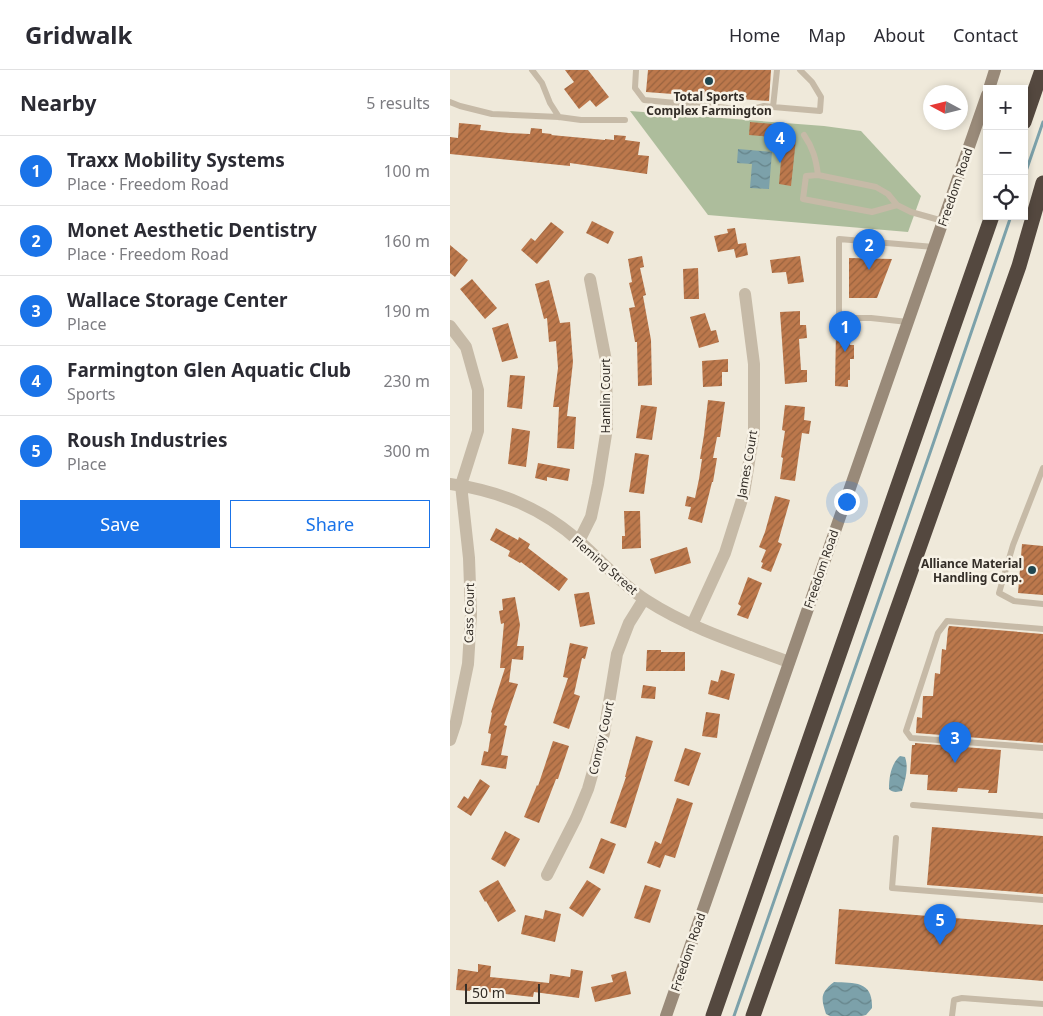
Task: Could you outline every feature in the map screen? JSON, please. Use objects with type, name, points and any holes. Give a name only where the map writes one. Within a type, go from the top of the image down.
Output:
[{"type":"highway","points":[[1028,110],[1042,70]]},
{"type":"highway","points":[[753,1016],[1019,266],[1043,183]]},
{"type":"highway","points":[[713,1016],[991,220]]},
{"type":"highway","points":[[1019,266],[1043,222]]},
{"type":"street","points":[[990,85],[995,70]]},
{"type":"street","name":"Freedom Road","points":[[666,1016],[983,107]]},
{"type":"street","name":"Hamlin Court","points":[[579,541],[591,516],[598,484],[606,428],[606,361],[590,279]]},
{"type":"street","name":"James Court","points":[[692,625],[725,553],[744,493],[754,431],[754,364],[745,294]]},
{"type":"street","points":[[450,326],[466,347],[478,390],[478,431],[456,484]]},
{"type":"street","name":"Fleming Street","points":[[456,484],[508,497],[532,508],[556,523],[579,541],[625,584],[668,614],[789,662]]},
{"type":"street","name":"Cass Court","points":[[450,740],[456,722],[468,664],[471,614],[469,558],[456,484]]},
{"type":"street","name":"Conroy Court","points":[[547,874],[588,790],[604,734],[617,654],[629,623],[644,599]]},
{"type":"lane","points":[[532,70],[542,83],[550,103],[559,117]]},
{"type":"lane","points":[[636,70],[635,88],[644,100],[749,110],[764,106],[820,111],[821,97],[812,82],[800,70]]},
{"type":"lane","points":[[773,107],[777,70]]},
{"type":"lane","points":[[450,102],[492,114],[559,117],[580,120],[625,120]]},
{"type":"lane","points":[[804,135],[816,157],[818,174]]},
{"type":"lane","points":[[897,205],[872,212],[803,199],[806,176],[818,174],[876,187],[888,194],[897,205],[911,212],[943,222]]},
{"type":"lane","points":[[908,322],[871,318],[839,318],[839,239],[934,247]]},
{"type":"lane","points":[[1043,468],[1013,545],[998,594],[1014,601],[1043,604]]},
{"type":"lane","points":[[1043,628],[947,621],[938,634],[906,731],[911,738],[1043,748]]},
{"type":"lane","points":[[913,805],[1043,816]]},
{"type":"lane","points":[[896,838],[892,888],[1043,900]]},
{"type":"lane","points":[[952,1016],[954,1000],[962,998],[1043,1004]]},
{"type":"green space","points":[[630,111],[824,126],[861,131],[921,196],[908,232],[708,215]]},
{"type":"water","points":[[738,149],[772,152],[769,189],[750,188],[752,164],[737,163]]},
{"type":"water","points":[[900,756],[905,757],[906,774],[902,791],[894,792],[889,789],[890,775],[894,763]]},
{"type":"water","points":[[834,982],[856,984],[866,988],[872,999],[872,1008],[866,1015],[861,1016],[830,1016],[826,1014],[823,996],[826,989]]},
{"type":"building","points":[[565,70],[588,70],[609,97],[596,107],[590,100],[579,109],[564,89],[574,82]]},
{"type":"building","name":"Total Sports Complex Farmington","points":[[648,70],[771,70],[769,101],[646,92]]},
{"type":"building","points":[[750,122],[785,125],[784,138],[796,139],[791,186],[779,184],[783,138],[749,135]]},
{"type":"building","points":[[459,123],[481,125],[480,130],[509,133],[530,134],[531,128],[542,129],[542,133],[551,135],[605,140],[614,140],[614,135],[626,136],[625,140],[640,142],[638,155],[649,156],[647,174],[570,163],[570,166],[450,154],[450,137],[458,138]]},
{"type":"building","points":[[592,221],[614,232],[608,244],[586,233]]},
{"type":"building","points":[[551,222],[564,232],[537,264],[521,250],[531,238],[535,241]]},
{"type":"building","points":[[735,228],[738,244],[746,243],[748,255],[736,258],[734,249],[718,252],[714,236],[728,233],[727,229]]},
{"type":"building","points":[[450,245],[468,260],[455,277],[450,273]]},
{"type":"building","points":[[642,256],[644,267],[640,268],[646,295],[643,296],[651,340],[652,385],[638,386],[637,342],[635,342],[629,308],[635,307],[629,283],[632,282],[628,259]]},
{"type":"building","points":[[800,256],[804,282],[788,284],[786,272],[772,273],[770,260]]},
{"type":"building","points":[[849,258],[892,259],[877,298],[849,298]]},
{"type":"building","points":[[698,268],[699,299],[684,299],[683,269]]},
{"type":"building","points":[[472,279],[497,308],[485,319],[460,289]]},
{"type":"building","points":[[549,280],[560,323],[570,322],[573,362],[567,416],[576,417],[574,449],[557,448],[559,407],[553,407],[558,368],[556,341],[549,342],[547,318],[544,319],[535,284]]},
{"type":"building","points":[[800,311],[800,325],[806,325],[807,338],[799,339],[801,370],[807,370],[807,382],[785,384],[780,312]]},
{"type":"building","points":[[705,313],[711,331],[716,330],[719,342],[699,348],[690,317]]},
{"type":"building","points":[[508,323],[518,358],[502,362],[492,328]]},
{"type":"building","points":[[836,331],[850,331],[850,345],[854,345],[854,359],[850,359],[848,387],[835,386]]},
{"type":"building","points":[[728,359],[728,372],[722,372],[722,386],[703,387],[702,361]]},
{"type":"building","points":[[510,375],[525,376],[522,409],[507,407]]},
{"type":"building","points":[[708,400],[725,402],[720,437],[717,437],[713,458],[717,458],[713,482],[702,523],[688,519],[691,507],[685,506],[687,496],[695,498],[702,459],[700,459]]},
{"type":"building","points":[[641,405],[657,407],[652,440],[636,438]]},
{"type":"building","points":[[785,405],[805,407],[804,420],[811,421],[809,434],[802,433],[795,481],[780,479],[785,431],[782,430]]},
{"type":"building","points":[[512,428],[530,431],[526,467],[508,464]]},
{"type":"building","points":[[635,453],[649,455],[644,494],[629,492]]},
{"type":"building","points":[[538,463],[570,469],[568,481],[547,477],[547,481],[535,478]]},
{"type":"building","points":[[775,496],[790,500],[778,542],[782,544],[771,572],[761,568],[763,563],[761,562],[766,550],[759,547]]},
{"type":"building","points":[[624,511],[640,511],[641,548],[622,549],[622,536],[625,536]]},
{"type":"building","points":[[496,528],[518,540],[519,537],[530,544],[528,548],[568,579],[559,591],[521,562],[508,556],[510,551],[490,540]]},
{"type":"building","name":"Alliance Material Handling Corp.","points":[[1022,544],[1043,546],[1043,595],[1018,593]]},
{"type":"building","points":[[687,547],[691,563],[655,574],[650,559]]},
{"type":"building","points":[[748,577],[762,583],[748,619],[737,615],[741,606],[738,604]]},
{"type":"building","points":[[589,592],[595,624],[580,627],[574,594]]},
{"type":"building","points":[[515,597],[520,625],[517,646],[524,646],[523,660],[512,659],[509,682],[518,684],[504,725],[507,726],[501,755],[508,756],[506,769],[481,765],[484,751],[488,752],[491,734],[488,733],[491,712],[505,668],[500,668],[504,623],[501,624],[499,611],[503,610],[502,599]]},
{"type":"building","points":[[949,626],[1043,634],[1043,743],[916,733],[917,717],[922,718],[923,696],[933,696],[935,673],[940,674],[942,649],[946,650]]},
{"type":"building","points":[[570,643],[588,647],[585,659],[582,658],[574,694],[580,696],[569,729],[553,723],[568,678],[563,677]]},
{"type":"building","points":[[647,650],[685,652],[685,671],[646,671]]},
{"type":"building","points":[[721,670],[735,674],[729,700],[708,694],[711,680],[718,682]]},
{"type":"building","points":[[643,685],[656,687],[655,699],[641,698]]},
{"type":"building","points":[[706,712],[720,714],[717,738],[702,736]]},
{"type":"building","points":[[636,736],[653,741],[626,828],[610,823],[626,777]]},
{"type":"building","points":[[553,741],[569,746],[558,779],[556,779],[539,823],[524,817],[538,786]]},
{"type":"building","points":[[915,743],[1001,750],[997,793],[988,793],[989,790],[958,788],[957,792],[927,790],[928,775],[910,774],[912,745],[915,745]]},
{"type":"building","points":[[685,748],[701,753],[689,786],[674,781]]},
{"type":"building","points":[[480,779],[490,786],[471,816],[457,807],[464,796],[468,799]]},
{"type":"building","points":[[677,798],[693,803],[675,858],[665,855],[660,868],[647,863],[655,841],[661,844]]},
{"type":"building","points":[[932,827],[1043,836],[1043,894],[927,885]]},
{"type":"building","points":[[505,831],[520,839],[505,867],[491,859]]},
{"type":"building","points":[[601,838],[616,844],[604,874],[589,868]]},
{"type":"building","points":[[498,880],[516,911],[498,922],[479,891]]},
{"type":"building","points":[[587,880],[601,889],[583,917],[569,908]]},
{"type":"building","points":[[645,885],[661,890],[650,923],[634,918]]},
{"type":"building","points":[[839,909],[1043,925],[1043,981],[835,964]]},
{"type":"building","points":[[545,910],[561,914],[555,942],[521,934],[525,915],[543,919]]},
{"type":"building","points":[[478,964],[491,966],[490,977],[549,983],[550,974],[570,977],[571,969],[583,971],[579,998],[534,992],[533,997],[456,990],[458,969],[478,972]]},
{"type":"building","points":[[626,971],[631,994],[595,1002],[591,987],[613,982],[611,975]]},
{"type":"waterway","points":[[1025,175],[1043,122]]},
{"type":"waterway","points":[[734,1016],[1010,220]]},
{"type":"place","name":"Total Sports Complex Farmington","points":[[709,81]]},
{"type":"place","name":"Farmington Glen Aquatic Club","points":[[780,163]]},
{"type":"place","name":"Monet Aesthetic Dentistry","points":[[869,270]]},
{"type":"place","name":"Traxx Mobility Systems","points":[[845,352]]},
{"type":"place","name":"Alliance Material Handling Corp.","points":[[1032,570]]},
{"type":"place","name":"Wallace Storage Center","points":[[955,763]]},
{"type":"place","name":"Roush Industries","points":[[940,945]]}]
